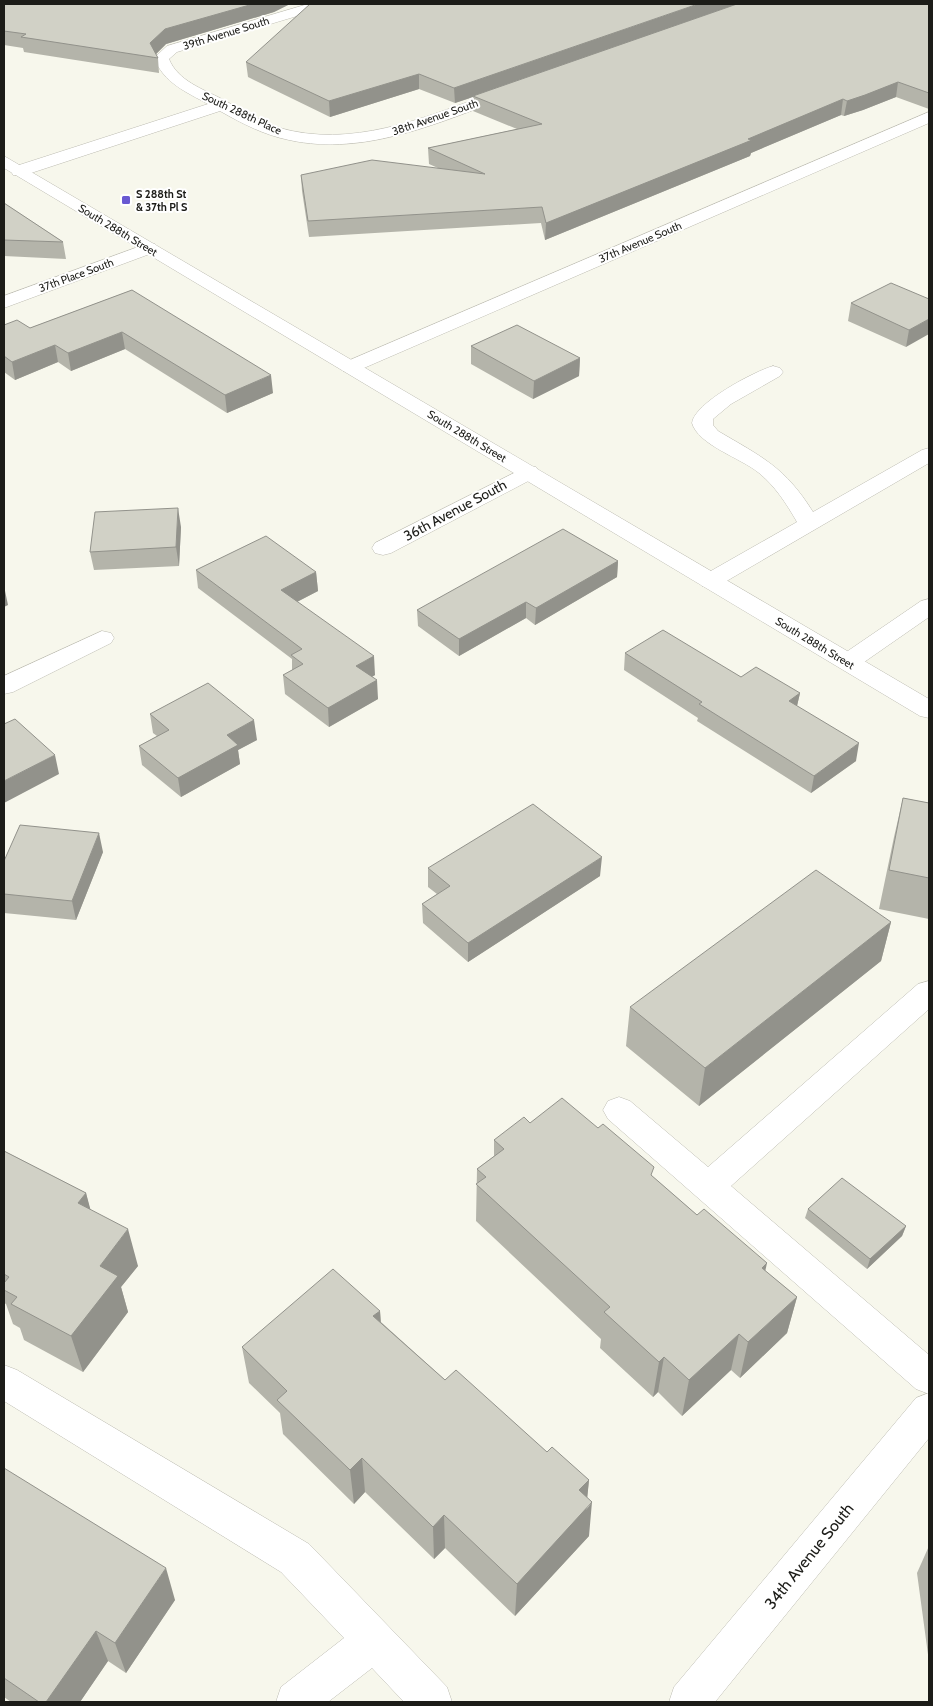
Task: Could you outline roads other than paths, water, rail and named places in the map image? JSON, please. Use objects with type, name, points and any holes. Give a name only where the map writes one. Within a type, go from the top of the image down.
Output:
[{"type":"street","name":"39th Avenue South","points":[[161,58],[172,49],[322,4]]},
{"type":"street","name":"South 288th Place","points":[[161,58],[164,68],[176,80],[221,105],[291,136],[330,139],[368,138]]},
{"type":"street","name":"38th Avenue South","points":[[368,138],[398,131],[526,85]]},
{"type":"street","points":[[12,166],[221,105]]},
{"type":"street","name":"37th Avenue South","points":[[350,367],[929,117]]},
{"type":"street","name":"South 288th Street","points":[[12,166],[929,710]]},
{"type":"street","name":"37th Place South","points":[[4,302],[149,248]]},
{"type":"street","points":[[773,372],[712,409],[703,418],[702,425],[711,436],[766,467],[793,497],[810,524]]},
{"type":"street","points":[[710,580],[929,454]]},
{"type":"street","name":"36th Avenue South","points":[[383,548],[528,472]]},
{"type":"street","points":[[848,662],[929,606]]},
{"type":"street","points":[[4,686],[102,638]]},
{"type":"street","points":[[708,1186],[929,992]]},
{"type":"street","points":[[619,1110],[929,1376]]},
{"type":"street","points":[[4,1382],[295,1558],[432,1702]]},
{"type":"street","name":"34th Avenue South","points":[[689,1702],[929,1410]]},
{"type":"street","points":[[296,1702],[373,1641]]},
{"type":"place","name":"S 288th St & 37th Pl S","points":[[126,200]]}]
